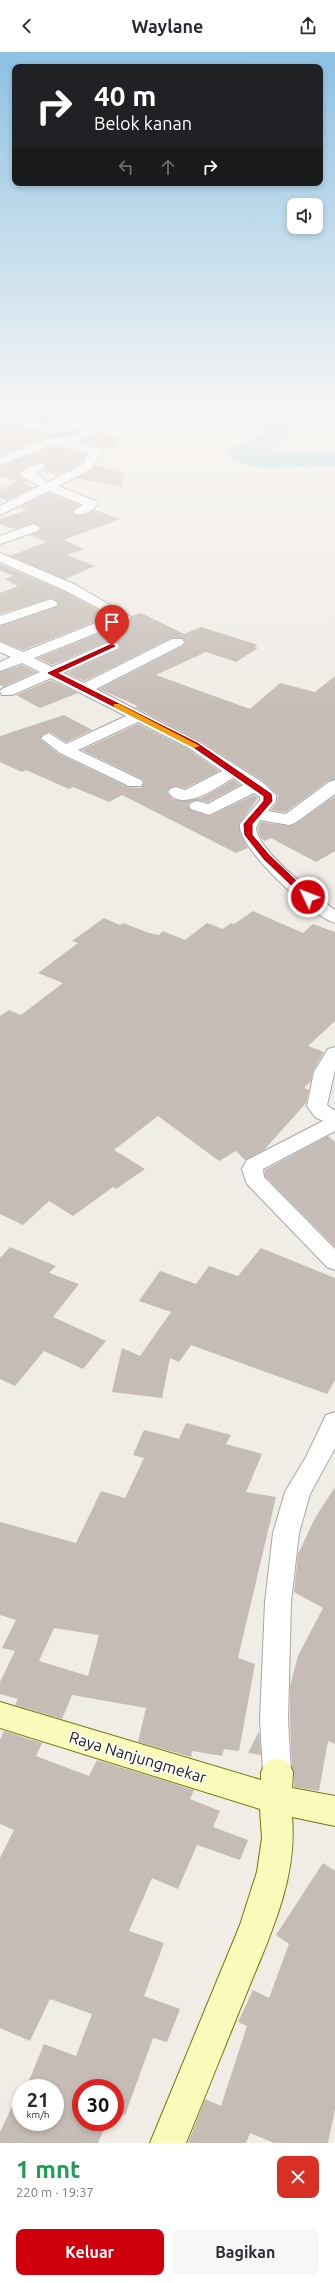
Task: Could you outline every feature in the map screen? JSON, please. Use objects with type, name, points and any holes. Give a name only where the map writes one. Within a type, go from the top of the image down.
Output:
[{"type":"main road","name":"Raya Nanjungmekar","points":[[0,1715],[276,1786],[335,1811]]},
{"type":"main road","points":[[168,2143],[258,1925],[273,1872],[278,1838],[276,1786]]},
{"type":"street","points":[[0,540],[34,528]]},
{"type":"street","points":[[0,557],[69,587],[124,617],[0,667]]},
{"type":"street","points":[[0,570],[16,564]]},
{"type":"street","points":[[0,621],[51,603]]},
{"type":"street","points":[[84,689],[177,642]]},
{"type":"street","points":[[0,646],[194,745],[256,786],[269,799],[248,824],[248,835],[266,857],[308,897],[335,918]]},
{"type":"street","points":[[68,681],[22,701],[17,701],[4,689],[52,673],[112,646]]},
{"type":"street","points":[[65,750],[137,717]]},
{"type":"street","points":[[49,738],[65,750],[135,783]]},
{"type":"street","points":[[176,792],[184,796],[204,788],[234,771]]},
{"type":"street","points":[[98,783],[114,773]]},
{"type":"street","points":[[255,814],[289,820],[302,808],[324,797],[335,785]]},
{"type":"street","points":[[197,806],[209,810],[256,786]]},
{"type":"street","points":[[335,1053],[324,1072],[317,1106],[322,1112],[335,1119]]},
{"type":"street","points":[[335,1123],[272,1155],[254,1165],[252,1169],[254,1179],[335,1262]]},
{"type":"street","points":[[276,1786],[274,1720],[278,1602],[286,1533],[298,1492],[317,1461],[335,1421]]},
{"type":"building","points":[[16,514],[85,515],[88,514],[105,514],[120,519],[64,540],[84,549],[67,555],[95,566],[65,579],[10,556],[46,542],[30,535],[39,532],[41,527],[34,523],[14,529],[0,524],[0,519]]},
{"type":"building","points":[[0,564],[63,591],[109,616],[23,650],[0,641],[0,626],[56,607],[59,603],[51,598],[0,614],[0,593],[18,586],[5,579],[13,576],[0,570]]},
{"type":"building","points":[[141,613],[184,634],[201,627],[258,645],[254,647],[258,648],[236,662],[206,652],[156,675],[250,709],[280,683],[315,692],[335,676],[335,779],[328,781],[286,812],[271,810],[277,802],[278,795],[263,781],[200,741],[135,707],[138,706],[99,689],[183,646],[185,641],[182,638],[171,638],[84,681],[67,673],[118,650],[120,647],[118,642],[106,642],[52,665],[38,658],[130,621],[132,616]]},
{"type":"building","points":[[22,665],[36,672],[3,687],[0,685],[0,672]]},
{"type":"building","points":[[51,680],[78,693],[40,708],[16,695]]},
{"type":"building","points":[[64,715],[92,730],[66,742],[50,732],[43,734],[40,739],[59,754],[128,787],[141,788],[144,782],[142,779],[82,750],[138,724],[188,749],[219,771],[185,788],[176,786],[170,788],[167,792],[173,799],[182,801],[201,798],[233,780],[240,785],[208,802],[197,800],[188,805],[191,810],[210,816],[254,795],[258,798],[239,824],[241,835],[248,848],[236,853],[122,795],[109,802],[73,787],[69,789],[26,770],[22,772],[0,762],[0,736]]},
{"type":"building","points":[[335,796],[335,851],[316,862],[271,838],[265,841],[260,837],[258,828],[261,822],[289,826],[295,824]]},
{"type":"building","points":[[253,911],[303,933],[313,924],[335,932],[335,1021],[308,1046],[324,1052],[313,1071],[311,1081],[304,1088],[309,1090],[306,1103],[264,1150],[245,1160],[236,1151],[219,1161],[158,1116],[114,1150],[145,1169],[116,1189],[113,1187],[73,1216],[49,1201],[23,1225],[0,1214],[0,1016],[9,1010],[21,1015],[63,983],[38,973],[78,943],[72,941],[104,918],[120,925],[123,923],[149,933],[159,935],[163,931],[185,940],[207,923],[223,929],[231,923],[234,924]]},
{"type":"building","points":[[328,1136],[335,1142],[335,1247],[265,1176],[265,1170]]},
{"type":"building","points":[[10,1247],[56,1266],[49,1273],[79,1284],[53,1317],[106,1341],[83,1369],[44,1351],[15,1386],[0,1379],[0,1258]]},
{"type":"building","points":[[261,1248],[335,1278],[335,1380],[327,1394],[191,1345],[179,1362],[170,1358],[162,1398],[112,1392],[122,1348],[140,1356],[171,1312],[139,1301],[160,1271],[196,1284],[209,1266],[238,1276]]},
{"type":"building","points":[[186,1423],[231,1435],[226,1444],[262,1454],[246,1492],[276,1497],[238,1658],[255,1664],[239,1751],[224,1749],[222,1756],[192,1751],[191,1757],[138,1742],[146,1708],[72,1695],[62,1719],[15,1705],[18,1699],[0,1694],[0,1682],[15,1651],[2,1648],[16,1620],[0,1615],[0,1522],[76,1543],[101,1491],[125,1498],[144,1458],[133,1455],[144,1430],[179,1439]],"holes":[[[54,1628],[99,1635],[88,1676],[39,1661]]]},
{"type":"building","points":[[335,1487],[335,1744],[328,1741],[319,1791],[294,1787],[290,1720],[290,1686],[298,1656],[323,1608],[294,1592],[298,1554],[315,1518]]},
{"type":"building","points":[[4,1731],[42,1743],[36,1756],[89,1776],[97,1760],[194,1790],[190,1799],[220,1811],[213,1827],[248,1840],[240,1860],[197,1845],[178,1889],[152,1878],[129,1931],[164,1943],[144,1996],[180,2009],[167,2042],[153,2038],[125,2115],[124,2079],[72,2079],[72,2131],[103,2131],[98,2143],[0,2143],[0,2132],[12,2107],[12,2131],[64,2131],[64,2079],[30,2079],[44,2044],[76,2056],[92,2014],[50,1999],[30,2041],[0,2028],[0,1858],[14,1830],[0,1824],[0,1740]]},
{"type":"building","points":[[259,1731],[261,1755],[248,1753]]},
{"type":"building","points":[[323,1863],[335,1871],[335,2109],[328,2143],[274,2143],[250,2133],[246,2143],[188,2143],[205,2099],[221,2106],[247,2026],[238,2022],[253,1990],[269,1998],[289,1944],[276,1935]]},
{"type":"slow traffic","points":[[116,706],[197,746]]},
{"type":"route","points":[[112,646],[52,673],[194,745],[268,795],[268,801],[255,814],[248,824],[248,835],[266,857],[308,897]]}]
